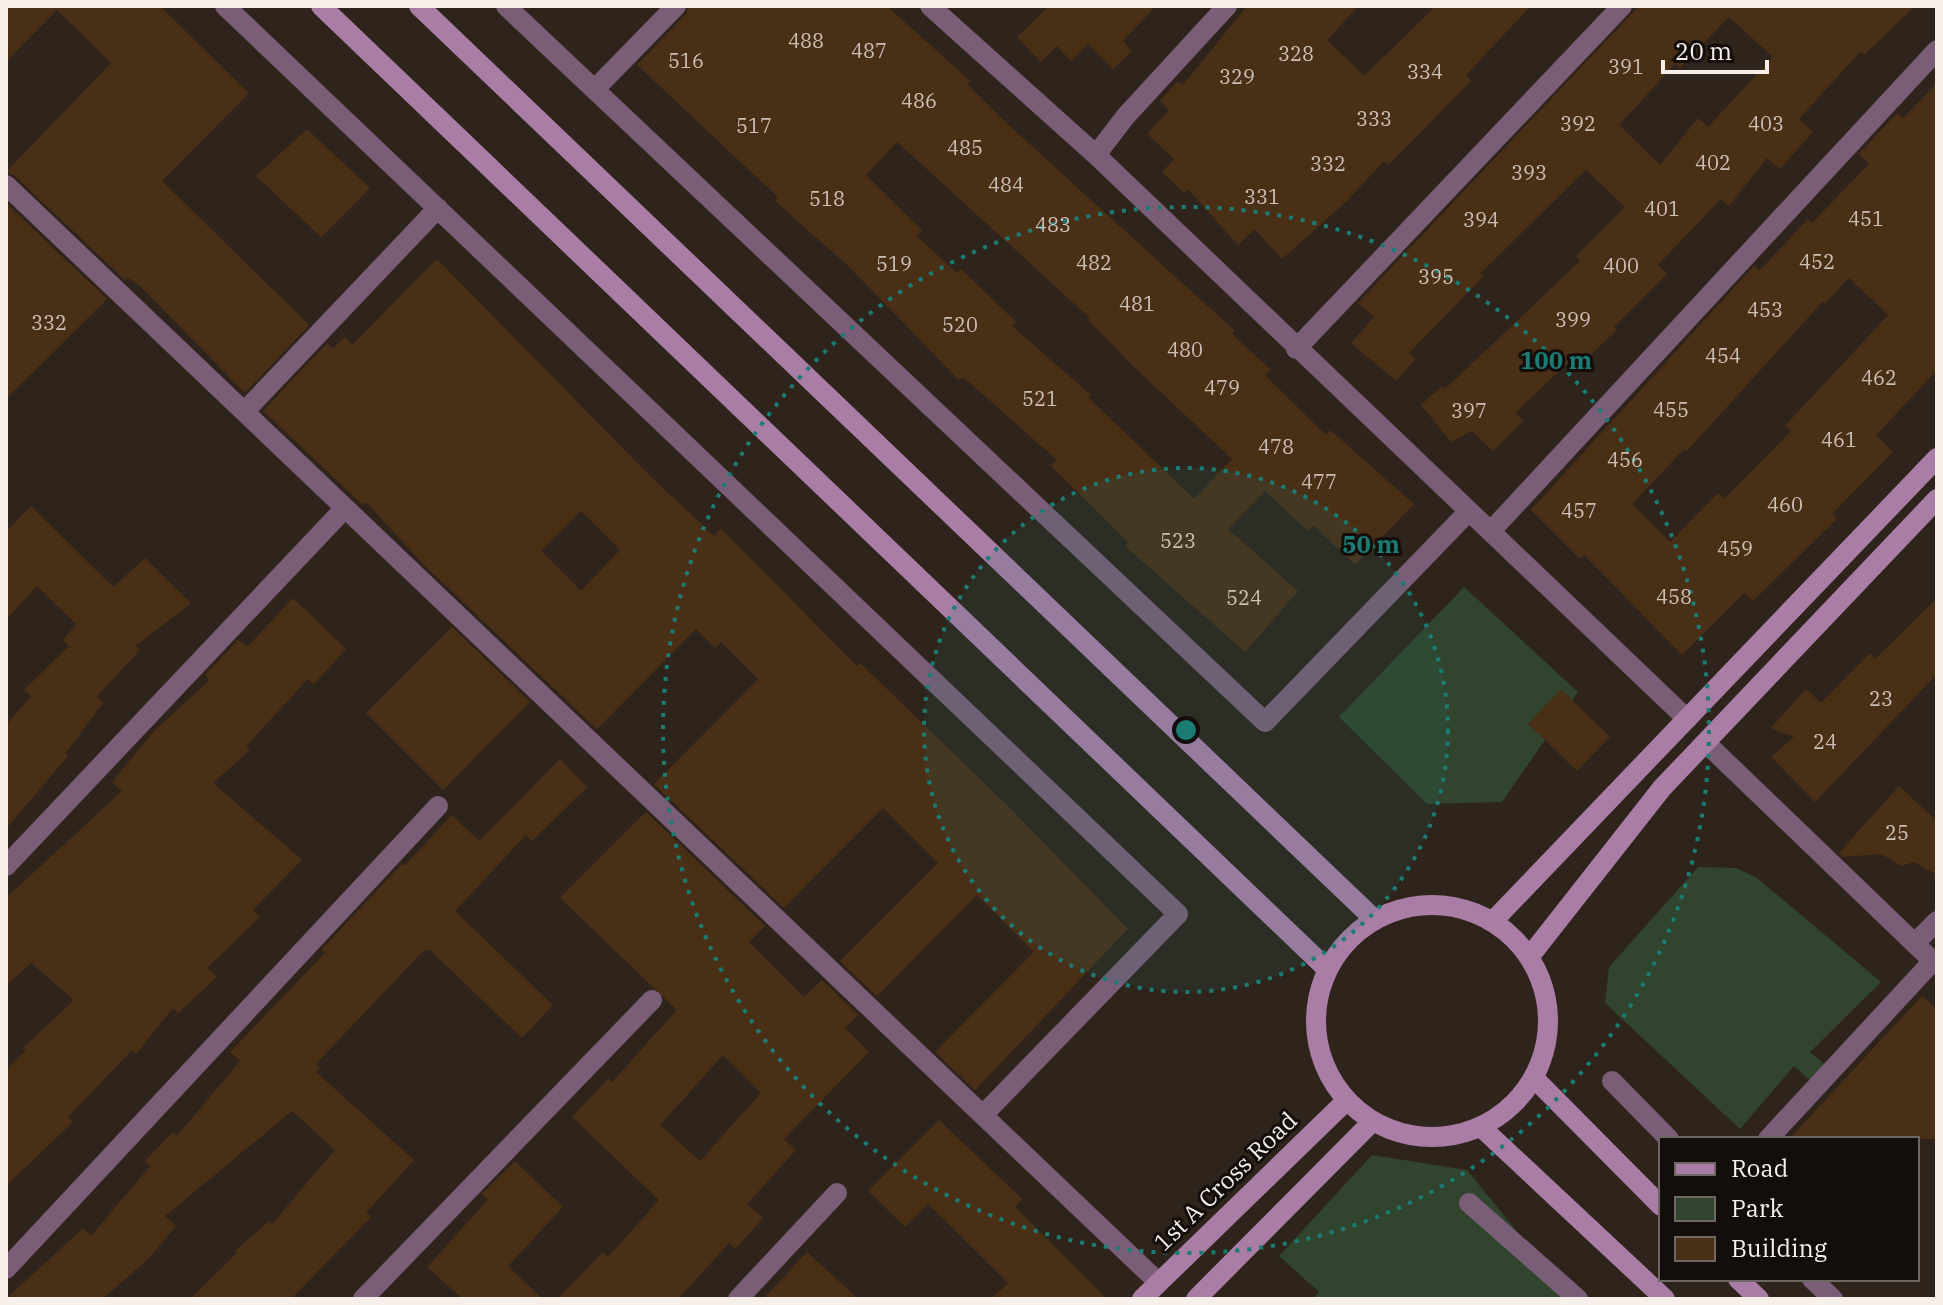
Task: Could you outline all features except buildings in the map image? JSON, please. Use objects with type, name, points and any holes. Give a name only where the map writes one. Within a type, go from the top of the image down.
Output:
[{"type":"main road","points":[[321,6],[1327,969]]},
{"type":"main road","points":[[419,6],[1374,919]]},
{"type":"main road","points":[[1494,920],[1937,458]]},
{"type":"main road","points":[[1530,956],[1662,788],[1937,499]]},
{"type":"main road","points":[[1794,607],[1814,629]]},
{"type":"main road","points":[[1434,903],[1474,911],[1494,920],[1530,956],[1548,1002],[1547,1043],[1534,1078],[1508,1110],[1481,1127],[1441,1138],[1401,1134],[1372,1122],[1346,1101],[1328,1075],[1316,1035],[1318,995],[1327,969],[1346,941],[1374,919],[1394,910],[1434,903]]},
{"type":"main road","points":[[1534,1078],[1659,1204]]},
{"type":"main road","name":"1st A Cross Road","points":[[1142,1299],[1346,1101]]},
{"type":"main road","points":[[1196,1299],[1372,1122]]},
{"type":"main road","points":[[1481,1127],[1665,1299]]},
{"type":"main road","points":[[1740,1281],[1759,1299]]},
{"type":"street","points":[[225,6],[1178,914],[983,1115]]},
{"type":"street","points":[[506,6],[1265,722],[1469,511]]},
{"type":"street","points":[[595,89],[676,6]]},
{"type":"street","points":[[930,6],[1096,155],[1687,719]]},
{"type":"street","points":[[1096,155],[1125,117],[1227,6]]},
{"type":"street","points":[[1296,349],[1622,6]]},
{"type":"street","points":[[1491,531],[1937,50]]},
{"type":"street","points":[[6,185],[1158,1282]]},
{"type":"street","points":[[245,411],[438,208]]},
{"type":"street","points":[[6,866],[345,508]]},
{"type":"street","points":[[1706,743],[1935,963],[1770,1137]]},
{"type":"street","points":[[6,1269],[438,806]]},
{"type":"street","points":[[1916,942],[1937,921]]},
{"type":"street","points":[[363,1299],[652,1000]]},
{"type":"street","points":[[1612,1081],[1667,1137]]},
{"type":"street","points":[[738,1299],[837,1193]]},
{"type":"street","points":[[1469,1203],[1578,1299]]},
{"type":"street","points":[[1814,1281],[1833,1299]]},
{"type":"green space","points":[[1464,587],[1578,692],[1502,802],[1427,804],[1339,717]]},
{"type":"green space","points":[[1698,867],[1736,868],[1757,878],[1881,982],[1810,1052],[1829,1068],[1814,1084],[1794,1066],[1740,1129],[1605,1003],[1609,967]]},
{"type":"green space","points":[[1372,1155],[1467,1170],[1572,1299],[1313,1299],[1319,1292],[1279,1256]]}]
